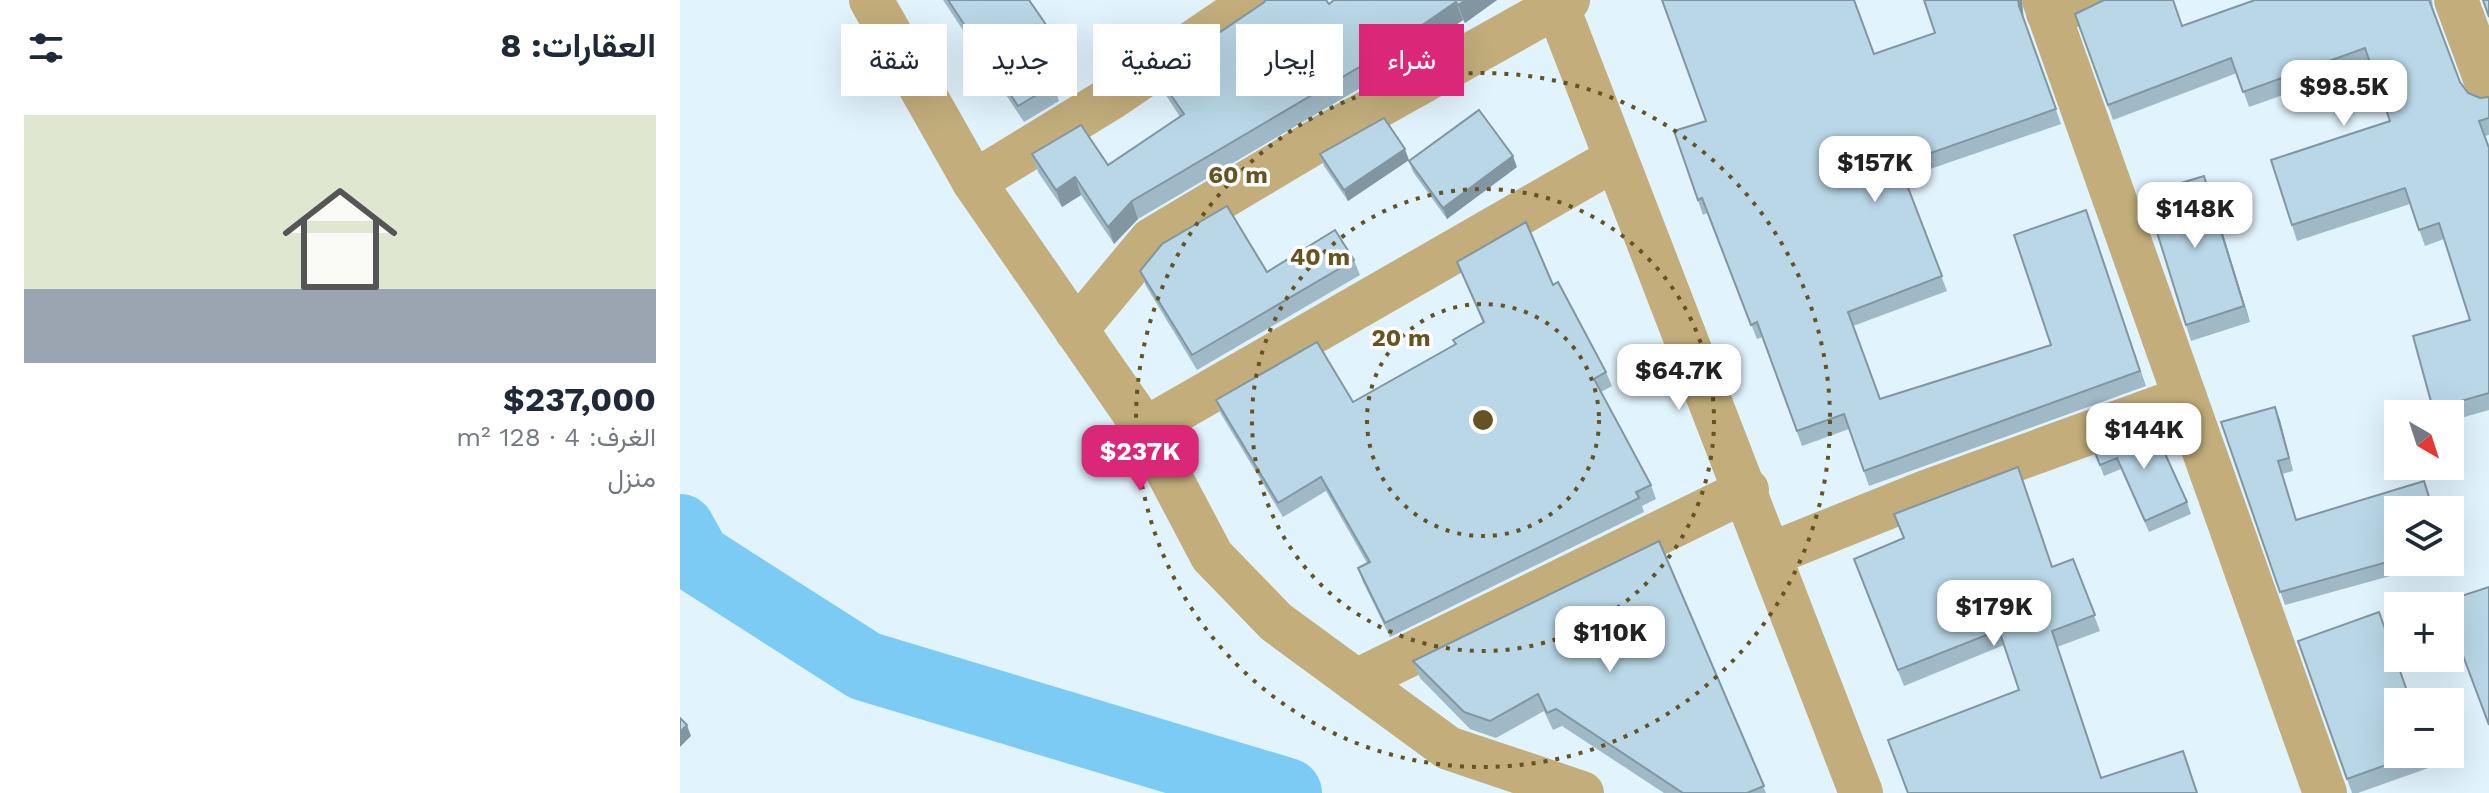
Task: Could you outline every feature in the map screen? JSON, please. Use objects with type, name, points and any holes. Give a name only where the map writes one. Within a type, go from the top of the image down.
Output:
[{"type":"street","points":[[871,0],[974,182],[1145,429],[1212,556],[1276,622],[1448,748],[1582,793]]},
{"type":"street","points":[[974,182],[1111,98],[1255,0]]},
{"type":"street","points":[[2090,0],[2046,7],[2325,793]]},
{"type":"street","points":[[2456,0],[2489,89]]},
{"type":"street","points":[[1076,330],[1151,240],[1325,136],[1563,4],[1615,159],[1747,490],[1861,793]]},
{"type":"street","points":[[1145,429],[1615,159]]},
{"type":"street","points":[[1771,554],[1926,492],[2185,398]]},
{"type":"street","points":[[1356,681],[1747,490]]},
{"type":"building","points":[[948,0],[1029,0],[1046,24],[964,24]]},
{"type":"building","points":[[1266,0],[1326,0],[1329,4],[1334,0],[1466,0],[1458,5],[1456,2],[1424,24],[1359,24],[1359,67],[1343,77],[1343,24],[1236,24],[1236,96],[1310,96],[1132,201],[1108,227],[1075,177],[1056,190],[1032,154],[1081,125],[1108,165],[1184,114],[1172,96],[1220,96],[1220,32]]},
{"type":"building","points":[[1662,0],[1854,0],[1874,54],[1935,33],[1924,0],[2018,0],[2056,109],[1899,164],[1942,276],[1848,312],[1880,399],[2051,345],[2014,235],[2086,210],[2140,371],[1864,471],[1844,414],[1797,431],[1757,322],[1751,325],[1702,198],[1698,200],[1674,131],[1706,121]]},
{"type":"building","points":[[2104,0],[2173,0],[2182,26],[2255,0],[2429,0],[2460,82],[2468,93],[2480,98],[2489,97],[2489,118],[2479,121],[2489,148],[2489,393],[2464,400],[2431,400],[2413,336],[2470,320],[2439,223],[2419,230],[2405,188],[2292,225],[2271,160],[2390,121],[2365,48],[2243,92],[2231,58],[2108,105],[2075,14]]},
{"type":"building","points":[[2483,0],[2489,0],[2489,17]]},
{"type":"building","points":[[1011,96],[1035,96],[1018,106]]},
{"type":"building","points":[[1479,110],[1513,156],[1443,208],[1409,161]]},
{"type":"building","points":[[1384,118],[1405,149],[1344,190],[1320,154]]},
{"type":"building","points":[[2204,176],[2244,306],[2186,325],[2145,194]]},
{"type":"building","points":[[1227,206],[1267,272],[1335,230],[1354,260],[1192,355],[1140,271],[1162,244]]},
{"type":"building","points":[[1526,222],[1553,285],[1558,282],[1606,372],[1594,379],[1651,485],[1636,492],[1639,498],[1385,623],[1358,568],[1370,562],[1321,477],[1278,503],[1216,400],[1317,342],[1353,402],[1456,344],[1453,340],[1484,322],[1457,262]]},
{"type":"building","points":[[2275,407],[2289,458],[2278,461],[2296,520],[2424,481],[2429,496],[2384,496],[2384,563],[2280,592],[2221,422]]},
{"type":"building","points":[[2146,426],[2156,449],[2162,447],[2187,502],[2145,521],[2117,458],[2100,465],[2092,445]]},
{"type":"building","points":[[2018,467],[2052,567],[2073,559],[2095,615],[2052,631],[2101,778],[2183,751],[2197,793],[1908,793],[1888,740],[2019,690],[1999,630],[1898,670],[1854,559],[1904,538],[1894,514]]},
{"type":"building","points":[[1659,541],[1764,786],[1747,793],[1683,793],[1556,709],[1547,713],[1538,694],[1490,721],[1464,712],[1413,661]]},
{"type":"building","points":[[2489,587],[2489,725],[2464,658],[2464,595]]},
{"type":"building","points":[[2379,612],[2384,626],[2384,672],[2400,672],[2406,688],[2384,688],[2384,766],[2347,779],[2298,641]]},
{"type":"building","points":[[680,718],[687,725],[680,732]]},
{"type":"waterway","points":[[680,529],[696,558],[865,666],[1287,793]]}]
